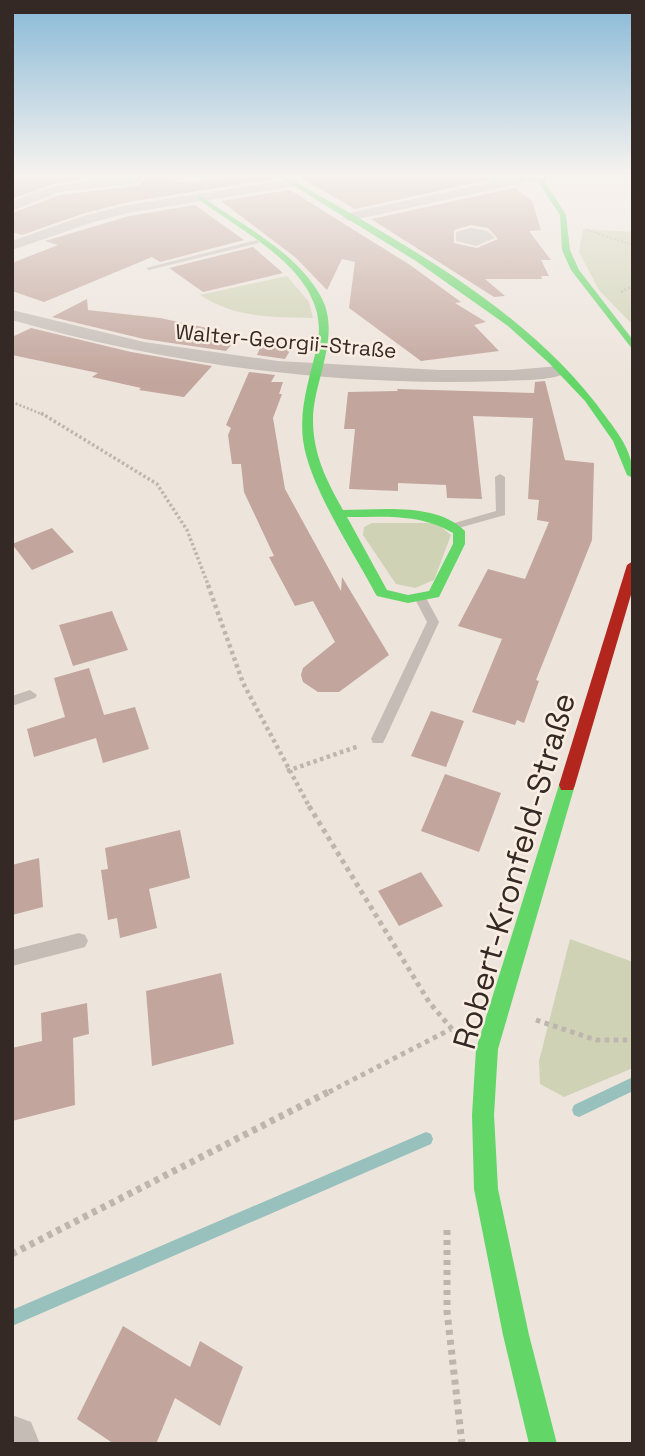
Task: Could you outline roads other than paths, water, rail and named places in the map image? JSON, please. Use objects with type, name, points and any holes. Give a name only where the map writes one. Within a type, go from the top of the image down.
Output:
[{"type":"street","points":[[260,244],[301,275],[316,295],[326,317],[327,334],[314,370],[306,425],[311,458],[326,495],[382,593],[400,599],[421,599],[435,594],[459,544],[459,531],[455,526],[426,517],[339,514]]},
{"type":"street","points":[[391,244],[476,298],[528,340],[559,371],[617,438],[633,475]]},
{"type":"street","points":[[565,244],[575,270],[633,347]]},
{"type":"street","name":"Walter-Georgii-Straße","points":[[12,315],[68,332],[131,346],[193,357],[314,370],[436,377],[559,371]]},
{"type":"street","name":"Robert-Kronfeld-Straße","points":[[543,1444],[516,1335],[486,1189],[483,1115],[487,1049],[633,565]]},
{"type":"lane","points":[[149,268],[249,244]]},
{"type":"lane","points":[[455,526],[501,513],[500,477]]},
{"type":"lane","points":[[378,739],[433,622],[421,599]]},
{"type":"lane","points":[[12,701],[30,695]]},
{"type":"lane","points":[[12,958],[79,941]]},
{"type":"waterway","points":[[579,1110],[633,1084]]},
{"type":"waterway","points":[[12,1318],[426,1139]]}]
